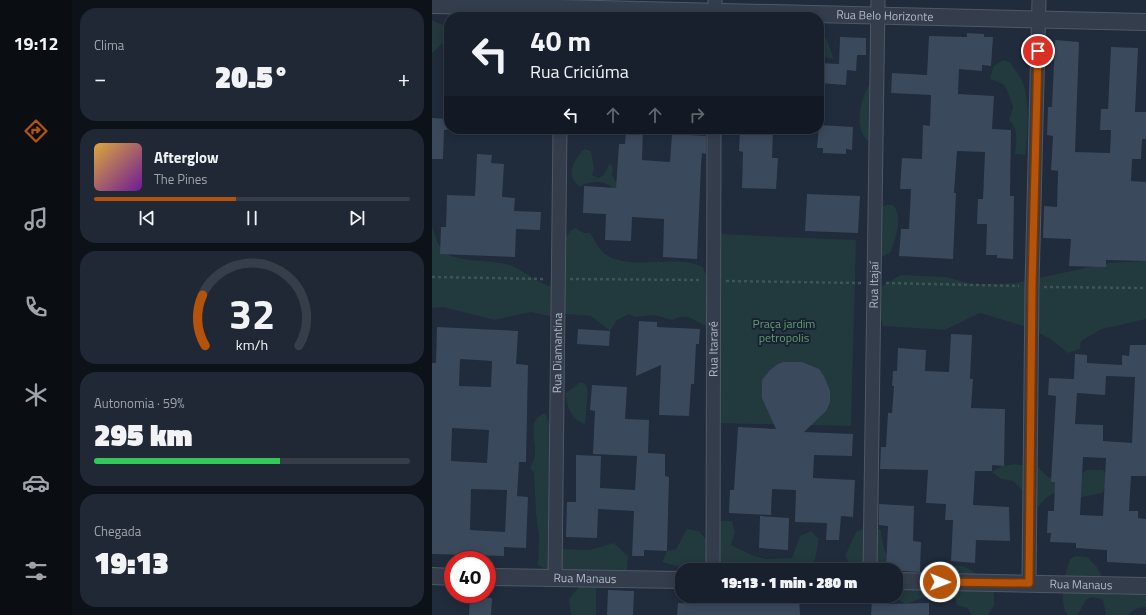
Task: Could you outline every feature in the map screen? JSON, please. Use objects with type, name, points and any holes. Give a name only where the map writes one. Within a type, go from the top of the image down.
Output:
[{"type":"street","points":[[1029,583],[1032,286],[1039,0]]},
{"type":"street","name":"Rua Belo Horizonte","points":[[432,5],[715,10],[878,8],[1038,20],[1146,22]]},
{"type":"street","name":"Rua Itajaí","points":[[870,563],[878,8]]},
{"type":"street","name":"Rua Diamantina","points":[[555,578],[557,279],[560,134]]},
{"type":"street","name":"Rua Itararé","points":[[713,563],[714,134]]},
{"type":"street","points":[[432,576],[444,576]]},
{"type":"street","name":"Rua Manaus","points":[[496,577],[675,580]]},
{"type":"street","name":"Rua Manaus","points":[[903,581],[1146,586]]},
{"type":"path","points":[[432,277],[713,280],[1146,288]]},
{"type":"green space","points":[[432,20],[444,26],[444,41],[432,53]]},
{"type":"green space","points":[[824,37],[827,40],[834,59],[824,57]]},
{"type":"green space","points":[[1003,60],[1010,62],[1019,75],[1022,80],[1027,99],[1028,119],[1025,155],[1015,154],[1016,132],[1009,120],[1013,107],[1007,90],[1003,84],[990,79],[993,67]]},
{"type":"green space","points":[[873,80],[874,136],[868,141],[860,128],[859,119],[865,93]]},
{"type":"green space","points":[[584,149],[591,151],[594,169],[592,175],[598,178],[604,175],[610,163],[613,168],[612,175],[620,189],[617,194],[610,186],[601,182],[585,184],[580,187],[572,178],[572,168],[574,163]]},
{"type":"green space","points":[[886,205],[893,205],[896,210],[898,215],[898,228],[891,252],[882,257],[880,250],[878,208]]},
{"type":"green space","points":[[432,227],[440,247],[452,256],[461,259],[510,265],[542,283],[553,287],[564,281],[564,244],[569,232],[575,228],[584,233],[590,233],[600,249],[609,257],[621,261],[678,262],[691,263],[703,267],[708,280],[708,326],[703,325],[689,317],[672,320],[654,315],[635,317],[629,314],[617,320],[610,331],[591,316],[567,314],[554,317],[531,312],[494,320],[443,307],[432,308]]},
{"type":"green space","name":"Praça jardim petropolis","points":[[718,234],[856,240],[851,426],[711,423]]},
{"type":"green space","points":[[1146,261],[1146,319],[1102,329],[1081,341],[1080,349],[1068,353],[1049,338],[1027,327],[980,313],[945,330],[883,326],[877,307],[881,287],[900,275],[947,277],[971,284],[1016,283],[1108,263]]},
{"type":"green space","points":[[581,382],[586,385],[588,391],[585,424],[576,419],[570,412],[565,393]]},
{"type":"green space","points":[[546,413],[551,433],[561,542],[563,549],[589,550],[614,543],[628,556],[627,570],[624,576],[566,573],[554,571],[538,565],[539,537],[534,473],[530,468],[535,455],[534,424],[536,419]]},
{"type":"green space","points":[[1015,464],[1038,467],[1048,477],[1059,480],[1077,476],[1087,470],[1103,470],[1110,480],[1102,493],[1077,498],[1057,491],[1046,498],[1038,507],[1027,501],[1022,490],[1013,481],[1001,479],[992,472],[1002,466]]},
{"type":"green space","points":[[720,521],[732,521],[735,533],[731,545],[754,556],[766,559],[792,558],[800,536],[811,531],[819,539],[814,563],[675,563],[675,566],[662,562],[667,551],[676,549],[687,529],[699,531],[707,541],[718,533]]},
{"type":"green space","points":[[867,527],[881,530],[886,554],[892,563],[849,563],[845,556],[856,532]]},
{"type":"green space","points":[[1075,556],[1087,557],[1097,567],[1109,591],[1114,595],[1127,595],[1146,587],[1146,607],[1135,609],[1128,615],[1106,615],[1103,600],[1092,597],[1086,600],[1077,615],[1068,615],[1063,604],[1063,588],[1070,559]]},
{"type":"green space","points":[[957,565],[975,572],[994,591],[994,605],[988,615],[972,615],[967,608],[957,605],[953,591],[941,591],[906,604],[903,602],[903,574],[931,573]]},
{"type":"green space","points":[[581,584],[596,585],[596,615],[571,615],[569,599]]},
{"type":"building","points":[[967,33],[984,34],[984,37],[993,37],[991,66],[982,65],[982,71],[959,69],[958,94],[994,96],[992,129],[1011,130],[1010,196],[1014,196],[1013,259],[997,258],[997,255],[986,255],[987,224],[977,224],[978,199],[983,199],[985,152],[957,151],[954,193],[956,193],[953,259],[899,256],[901,229],[909,229],[911,189],[900,189],[902,158],[922,159],[923,125],[930,126],[931,95],[891,93],[892,73],[927,75],[929,36],[967,37]]},
{"type":"building","points":[[840,37],[866,38],[866,55],[857,55],[856,71],[847,70],[846,85],[824,83],[824,63],[839,64]]},
{"type":"building","points":[[1055,40],[1079,42],[1075,152],[1110,153],[1111,130],[1100,130],[1101,109],[1108,109],[1111,47],[1138,48],[1135,112],[1146,112],[1146,139],[1142,139],[1141,159],[1132,159],[1131,181],[1146,182],[1146,261],[1106,260],[1106,267],[1069,266],[1071,239],[1043,238],[1044,206],[1057,207],[1058,171],[1051,170],[1053,136],[1047,135],[1048,107],[1052,107]]},
{"type":"building","points":[[432,118],[444,119],[443,159],[432,159]]},
{"type":"building","points":[[824,125],[853,127],[852,150],[846,149],[846,154],[823,153],[823,148],[817,148],[818,134],[824,134]]},
{"type":"building","points":[[626,134],[643,134],[642,160],[670,162],[672,134],[706,136],[706,154],[702,153],[701,166],[697,259],[663,257],[664,219],[632,217],[631,241],[605,240],[606,214],[583,213],[584,186],[616,188],[619,144],[625,144]]},
{"type":"building","points":[[740,134],[773,134],[772,158],[778,158],[776,189],[742,188],[743,152],[739,151]]},
{"type":"building","points":[[477,154],[492,155],[491,163],[504,164],[502,197],[515,198],[514,211],[541,212],[540,230],[516,229],[515,257],[440,254],[441,227],[446,227],[447,195],[475,196]]},
{"type":"building","points":[[807,194],[860,196],[858,233],[805,231]]},
{"type":"building","points":[[639,321],[657,322],[657,327],[700,329],[699,344],[696,344],[694,384],[691,384],[689,416],[659,415],[661,365],[636,376]]},
{"type":"building","points":[[437,327],[518,331],[516,364],[528,365],[526,462],[519,462],[517,496],[528,497],[526,548],[504,547],[504,556],[496,556],[496,551],[444,551],[444,554],[432,554],[432,363],[436,363]],"holes":[[[460,359],[492,361],[491,387],[459,386]],[[452,428],[489,430],[487,463],[451,461]],[[471,489],[507,490],[505,532],[470,530]]]},
{"type":"building","points":[[578,329],[610,331],[609,346],[577,344]]},
{"type":"building","points":[[951,334],[972,335],[970,379],[973,379],[971,408],[1005,409],[1004,466],[992,465],[992,471],[975,471],[973,505],[1009,507],[1010,541],[976,540],[975,563],[951,561],[953,520],[945,520],[946,504],[926,503],[928,470],[880,469],[881,447],[886,447],[888,413],[892,413],[894,386],[892,386],[893,371],[897,371],[898,348],[926,350],[925,371],[949,372]]},
{"type":"building","points":[[1130,345],[1146,345],[1146,476],[1131,476],[1129,511],[1138,511],[1138,518],[1146,519],[1146,564],[1107,562],[1107,550],[1076,548],[1076,543],[1050,542],[1051,533],[1047,533],[1048,511],[1054,511],[1055,482],[1051,482],[1056,396],[1048,395],[1049,378],[1074,379],[1075,354],[1087,355],[1087,363],[1122,365],[1122,355],[1129,356]],"holes":[[[1106,376],[1135,377],[1132,443],[1103,441],[1103,425],[1075,424],[1077,393],[1105,395]],[[1083,457],[1106,458],[1103,516],[1080,515]]]},
{"type":"building","points":[[784,362],[802,362],[819,369],[824,376],[830,391],[830,402],[826,411],[804,432],[853,434],[852,456],[814,455],[813,478],[855,480],[853,517],[841,516],[839,540],[826,540],[827,523],[795,522],[796,490],[772,489],[771,515],[729,513],[730,490],[734,490],[738,427],[776,429],[762,398],[762,380],[770,370],[778,364]]},
{"type":"building","points":[[592,385],[627,387],[625,419],[649,420],[648,453],[665,454],[665,476],[669,477],[667,551],[644,550],[644,556],[632,556],[634,511],[598,509],[597,538],[566,537],[567,502],[576,502],[576,455],[601,456],[600,488],[635,490],[637,456],[593,454],[595,411],[590,410]]},
{"type":"building","points":[[879,504],[914,506],[913,541],[921,542],[920,572],[903,571],[903,563],[886,563],[888,526],[879,525]]},
{"type":"building","points":[[760,516],[789,518],[788,550],[759,548]]},
{"type":"building","points":[[608,590],[634,591],[633,615],[607,615]]},
{"type":"building","points":[[470,603],[492,603],[491,615],[469,615]]},
{"type":"building","points":[[678,603],[799,603],[800,615],[677,615]]},
{"type":"building","points":[[872,603],[929,603],[929,615],[871,615]]},
{"type":"route","points":[[940,582],[1029,583],[1032,286],[1038,51]]}]
